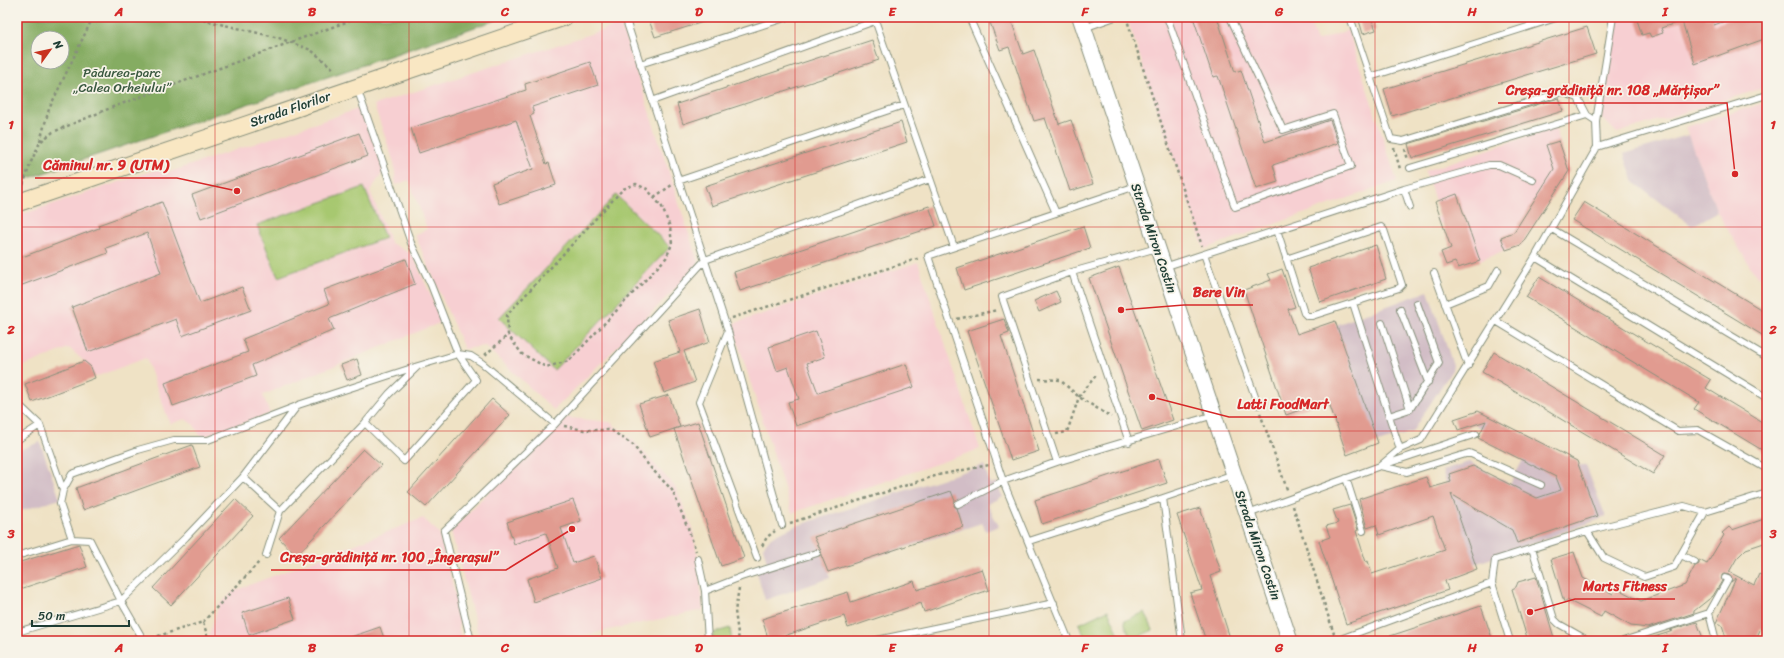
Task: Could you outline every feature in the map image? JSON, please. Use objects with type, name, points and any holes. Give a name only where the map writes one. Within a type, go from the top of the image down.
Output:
[{"type":"main road","name":"Strada Florilor","points":[[17,203],[564,17]]},
{"type":"street","name":"Strada Miron Costin","points":[[1082,22],[1290,641]]},
{"type":"lane","points":[[625,17],[728,331],[782,525]]},
{"type":"lane","points":[[640,64],[788,17]]},
{"type":"lane","points":[[969,17],[1056,213]]},
{"type":"lane","points":[[1082,22],[1115,17]]},
{"type":"lane","points":[[1167,17],[1235,207],[1351,166],[1333,114],[1283,130],[1230,17]]},
{"type":"lane","points":[[1350,17],[1391,139],[1403,141],[1562,92],[1578,98],[1587,115],[1596,122]]},
{"type":"lane","points":[[1370,77],[1559,17]]},
{"type":"lane","points":[[1380,466],[1400,449],[1421,440],[1552,229],[1597,147],[1596,122],[1613,17]]},
{"type":"lane","points":[[652,101],[874,19],[954,247]]},
{"type":"lane","points":[[356,87],[412,243],[458,354],[476,380],[404,461],[365,423]]},
{"type":"lane","points":[[1597,147],[1767,95]]},
{"type":"lane","points":[[678,181],[904,105]]},
{"type":"lane","points":[[1410,168],[1587,115]]},
{"type":"lane","points":[[1164,267],[1404,188],[1489,165],[1498,165],[1533,180]]},
{"type":"lane","points":[[471,641],[444,531],[555,424],[704,260],[930,179]]},
{"type":"lane","points":[[1069,641],[997,464],[928,256],[1137,186]]},
{"type":"lane","points":[[1404,188],[1410,207]]},
{"type":"lane","points":[[1276,230],[1304,313],[1307,316],[1312,316],[1400,288],[1402,285],[1384,230],[1381,227],[1286,259]]},
{"type":"lane","points":[[1552,229],[1767,357]]},
{"type":"lane","points":[[1057,462],[1002,297],[1072,272],[1157,248]]},
{"type":"lane","points":[[1204,254],[1258,405]]},
{"type":"lane","points":[[1535,257],[1767,398]]},
{"type":"lane","points":[[1445,304],[1489,286],[1498,270]]},
{"type":"lane","points":[[1072,272],[1129,442]]},
{"type":"lane","points":[[1434,273],[1468,366]]},
{"type":"lane","points":[[1353,303],[1400,449]]},
{"type":"lane","points":[[1389,416],[1410,409],[1439,363],[1417,303]]},
{"type":"lane","points":[[1400,309],[1428,382]]},
{"type":"lane","points":[[1496,321],[1678,431],[1698,430],[1767,469]]},
{"type":"lane","points":[[1382,323],[1410,409]]},
{"type":"lane","points":[[728,331],[699,402],[757,558]]},
{"type":"lane","points":[[72,538],[60,504],[63,490],[72,474],[138,450],[174,440],[208,440],[298,405],[458,354],[471,356],[478,361],[555,424]]},
{"type":"lane","points":[[266,555],[280,511],[365,423],[389,394],[418,366]]},
{"type":"lane","points":[[17,403],[40,425],[63,490]]},
{"type":"lane","points":[[17,632],[121,600],[186,537],[243,477],[298,405]]},
{"type":"lane","points":[[958,504],[1004,481],[1057,462],[1129,442],[1214,415]]},
{"type":"lane","points":[[17,440],[40,425]]},
{"type":"lane","points":[[1248,514],[1380,466],[1476,434]]},
{"type":"lane","points":[[1380,466],[1407,472],[1469,453],[1541,485]]},
{"type":"lane","points":[[1029,541],[1234,474]]},
{"type":"lane","points":[[243,477],[280,511]]},
{"type":"lane","points":[[1346,478],[1363,531]]},
{"type":"lane","points":[[1510,641],[1492,583],[1495,560],[1586,531],[1684,506],[1705,512],[1767,493]]},
{"type":"lane","points":[[1162,498],[1182,641]]},
{"type":"lane","points":[[1586,531],[1604,558],[1644,577],[1674,568],[1705,512]]},
{"type":"lane","points":[[17,556],[72,538],[90,540],[144,641]]},
{"type":"lane","points":[[1532,548],[1554,619],[1559,624],[1589,641]]},
{"type":"lane","points":[[705,591],[741,577],[817,553]]},
{"type":"lane","points":[[1681,555],[1695,562]]},
{"type":"lane","points":[[698,559],[705,591],[708,641]]},
{"type":"lane","points":[[1716,641],[1709,614],[1728,579],[1725,578]]},
{"type":"lane","points":[[1343,638],[1492,583]]},
{"type":"lane","points":[[872,641],[1054,603]]},
{"type":"lane","points":[[1623,641],[1709,614]]},
{"type":"path","points":[[23,185],[40,142],[49,109],[93,17]]},
{"type":"path","points":[[191,17],[279,38],[311,50],[335,70]]},
{"type":"path","points":[[196,19],[201,17]]},
{"type":"path","points":[[40,142],[53,132],[113,107],[360,17]]},
{"type":"path","points":[[465,17],[467,22]]},
{"type":"path","points":[[1126,17],[1204,254]]},
{"type":"path","points":[[1391,139],[1402,174]]},
{"type":"path","points":[[1403,141],[1410,168]]},
{"type":"path","points":[[654,197],[678,181]]},
{"type":"path","points":[[636,184],[647,189],[662,207],[670,227],[672,244],[666,258],[569,361],[546,367],[522,354],[508,335],[507,314],[624,189],[636,184]]},
{"type":"path","points":[[724,320],[928,256]]},
{"type":"path","points":[[950,321],[1006,308]]},
{"type":"path","points":[[478,361],[508,335]]},
{"type":"path","points":[[1048,436],[1067,432],[1078,397],[1104,366]]},
{"type":"path","points":[[1029,379],[1060,380],[1078,397],[1104,414],[1123,422]]},
{"type":"path","points":[[1258,405],[1336,640]]},
{"type":"path","points":[[555,424],[584,430],[611,430],[633,445],[672,490],[688,528],[698,559]]},
{"type":"path","points":[[782,525],[938,475],[997,464]]},
{"type":"path","points":[[144,641],[203,622],[266,555]]},
{"type":"path","points":[[739,641],[735,611],[741,577]]},
{"type":"path","points":[[203,622],[209,641]]},
{"type":"shaded area","points":[[1308,17],[1317,41],[1348,30],[1397,181],[1204,249],[1127,18]]},
{"type":"shaded area","points":[[1615,17],[1767,17],[1767,87],[1617,133],[1601,117]]},
{"type":"shaded area","points":[[621,24],[699,265],[554,410],[485,346],[464,349],[415,235],[427,229],[409,180],[396,185],[394,163],[374,105]]},
{"type":"shaded area","points":[[1767,102],[1767,281],[1754,273],[1717,212],[1685,127]]},
{"type":"shaded area","points":[[364,107],[386,168],[370,191],[391,243],[413,255],[442,322],[263,395],[270,414],[203,437],[199,434],[194,425],[185,419],[170,424],[146,358],[95,377],[91,367],[69,348],[18,368],[17,216],[158,169],[164,174]]},
{"type":"shaded area","points":[[1555,127],[1569,171],[1521,245],[1458,268],[1455,262],[1446,265],[1441,252],[1451,248],[1443,223],[1439,224],[1436,217],[1440,216],[1425,171]]},
{"type":"shaded area","points":[[1688,135],[1717,212],[1692,226],[1634,182],[1624,154]]},
{"type":"shaded area","points":[[918,262],[980,449],[792,513],[732,324]]},
{"type":"shaded area","points":[[1428,291],[1453,365],[1452,370],[1412,432],[1378,443],[1336,325]]},
{"type":"shaded area","points":[[1478,411],[1577,461],[1579,465],[1586,466],[1606,517],[1475,564],[1442,470],[1469,462],[1510,484],[1523,460],[1483,429],[1475,425],[1458,430],[1454,419]]},
{"type":"shaded area","points":[[560,417],[610,422],[634,441],[676,488],[692,527],[698,559],[703,610],[556,641],[480,641],[451,531]]},
{"type":"shaded area","points":[[40,442],[60,499],[17,512],[17,451]]},
{"type":"shaded area","points":[[984,465],[990,484],[997,482],[1002,497],[987,504],[999,526],[986,531],[982,523],[828,572],[830,578],[765,600],[755,566],[767,562],[763,547],[771,537],[796,526]]},
{"type":"shaded area","points":[[423,518],[439,533],[461,618],[458,627],[462,641],[211,641],[209,635],[219,605],[234,591]]},
{"type":"green space","name":"Pădurea-parc „Calea Orheiului”","points":[[17,17],[505,17],[17,182]]},
{"type":"green space","points":[[364,187],[385,238],[278,277],[257,225]]},
{"type":"green space","points":[[616,195],[670,247],[554,370],[499,318]]},
{"type":"green space","points":[[1108,610],[1122,641],[1087,641],[1079,624]]},
{"type":"green space","points":[[1145,612],[1153,630],[1131,640],[1124,621]]},
{"type":"green space","points":[[730,628],[732,641],[713,641],[713,633]]},
{"type":"building","points":[[648,17],[712,17],[713,19],[655,37]]},
{"type":"building","points":[[988,17],[1010,17],[1023,54],[1034,50],[1059,124],[1071,120],[1093,184],[1070,191],[1045,118],[1034,121],[1009,47],[1000,50]]},
{"type":"building","points":[[1193,17],[1217,17],[1235,72],[1241,70],[1265,142],[1330,120],[1338,143],[1273,165],[1278,182],[1256,189],[1218,76],[1213,77]]},
{"type":"building","points":[[1358,17],[1371,17],[1376,30],[1363,34]]},
{"type":"building","points":[[1636,17],[1712,17],[1714,25],[1736,17],[1767,17],[1767,38],[1695,64],[1682,21],[1661,28],[1663,33],[1651,37],[1649,33],[1642,35]]},
{"type":"building","points":[[1587,27],[1596,54],[1392,116],[1384,89]]},
{"type":"building","points":[[872,40],[879,60],[683,124],[677,104]]},
{"type":"building","points":[[590,62],[598,85],[532,107],[534,114],[530,116],[546,164],[549,163],[556,185],[499,204],[492,183],[533,169],[516,120],[419,153],[411,128],[526,90],[525,84]]},
{"type":"building","points":[[1559,98],[1563,111],[1412,158],[1408,144]]},
{"type":"building","points":[[901,122],[907,142],[712,206],[705,186]]},
{"type":"building","points":[[359,133],[368,156],[201,218],[192,195]]},
{"type":"building","points":[[1559,141],[1569,171],[1521,245],[1506,250],[1501,237],[1514,232],[1554,169],[1546,145]]},
{"type":"building","points":[[1457,194],[1480,261],[1458,268],[1455,262],[1446,265],[1441,252],[1451,248],[1435,202]]},
{"type":"building","points":[[162,202],[200,303],[242,287],[251,310],[182,336],[176,319],[88,352],[72,307],[161,273],[147,233],[106,248],[108,253],[17,287],[17,259],[99,228],[98,225]]},
{"type":"building","points":[[1584,202],[1767,313],[1767,338],[1572,220]]},
{"type":"building","points":[[929,206],[936,226],[740,291],[734,272]]},
{"type":"building","points":[[1083,226],[1090,248],[964,290],[957,268]]},
{"type":"building","points":[[1376,245],[1386,279],[1320,302],[1308,268]]},
{"type":"building","points":[[406,259],[415,284],[329,319],[334,330],[252,365],[256,376],[173,406],[165,383],[248,352],[243,339],[329,304],[324,290]]},
{"type":"building","points":[[1119,267],[1173,420],[1142,431],[1089,278]]},
{"type":"building","points":[[1282,269],[1295,307],[1288,309],[1297,334],[1335,321],[1378,443],[1347,455],[1328,400],[1286,415],[1244,290],[1271,280],[1268,274]]},
{"type":"building","points":[[1539,277],[1711,380],[1706,388],[1767,425],[1767,453],[1694,409],[1699,402],[1526,297]]},
{"type":"building","points":[[1056,291],[1061,302],[1039,312],[1034,301]]},
{"type":"building","points":[[700,309],[710,342],[684,351],[695,382],[664,393],[653,361],[680,352],[668,320]]},
{"type":"building","points":[[1004,319],[1009,333],[1001,336],[1039,451],[1011,460],[967,331]]},
{"type":"building","points":[[816,331],[825,357],[807,363],[818,393],[906,364],[914,387],[796,426],[788,402],[799,399],[788,367],[777,371],[769,347]]},
{"type":"building","points":[[1494,352],[1665,455],[1653,474],[1482,372]]},
{"type":"building","points":[[357,359],[362,375],[347,380],[341,365]]},
{"type":"building","points":[[84,361],[91,367],[95,378],[32,402],[25,384]]},
{"type":"building","points":[[669,395],[680,427],[650,437],[639,404]]},
{"type":"building","points":[[492,399],[510,415],[426,507],[408,492]]},
{"type":"building","points":[[1478,411],[1577,461],[1597,516],[1517,543],[1512,530],[1451,494],[1477,569],[1445,581],[1448,590],[1346,624],[1319,541],[1330,537],[1326,526],[1338,523],[1333,510],[1350,505],[1358,530],[1356,531],[1366,562],[1368,561],[1372,574],[1445,550],[1433,516],[1379,535],[1376,525],[1367,528],[1359,499],[1426,477],[1430,488],[1451,482],[1449,474],[1473,466],[1537,498],[1561,490],[1556,477],[1478,438],[1486,421],[1458,430],[1454,419]]},
{"type":"building","points":[[698,422],[744,558],[721,566],[674,429]]},
{"type":"building","points":[[192,445],[200,467],[83,510],[76,488]]},
{"type":"building","points":[[363,449],[381,465],[296,556],[279,538]]},
{"type":"building","points":[[1159,459],[1167,483],[1042,524],[1035,500]]},
{"type":"building","points":[[951,491],[955,501],[954,506],[957,508],[963,527],[828,572],[821,555],[821,551],[814,537]]},
{"type":"building","points":[[235,499],[253,516],[171,605],[153,588]]},
{"type":"building","points":[[573,500],[581,521],[561,528],[573,563],[594,556],[602,578],[534,602],[527,579],[558,568],[546,533],[514,544],[507,522]]},
{"type":"building","points":[[1200,508],[1221,572],[1210,576],[1231,641],[1206,641],[1190,593],[1202,590],[1177,515]]},
{"type":"building","points":[[1767,518],[1767,542],[1746,549],[1737,558],[1729,572],[1754,585],[1759,574],[1767,578],[1767,632],[1761,628],[1755,641],[1727,641],[1722,625],[1716,623],[1736,578],[1731,582],[1732,578],[1729,575],[1722,575],[1722,581],[1713,596],[1694,611],[1694,613],[1648,628],[1631,626],[1604,611],[1601,617],[1567,600],[1564,602],[1551,559],[1574,552],[1583,578],[1613,594],[1616,588],[1641,601],[1685,585],[1695,566],[1699,564],[1699,560],[1707,564],[1724,535],[1722,533],[1729,527],[1732,530]]},
{"type":"building","points":[[79,544],[87,567],[17,590],[17,563]]},
{"type":"building","points":[[982,569],[989,590],[924,612],[921,603],[848,628],[844,616],[769,641],[762,619],[848,592],[851,602],[914,581],[917,590]]},
{"type":"building","points":[[1536,577],[1555,641],[1528,641],[1512,589],[1516,587],[1518,582]]},
{"type":"building","points":[[288,598],[295,619],[249,635],[242,613]]},
{"type":"building","points":[[1481,606],[1493,641],[1381,641],[1381,639]]},
{"type":"building","points":[[1697,622],[1704,641],[1648,641],[1648,639],[1673,631],[1670,630]]},
{"type":"building","points":[[380,627],[385,641],[345,641],[345,639]]},
{"type":"place","name":"Creșa-grădiniță nr. 108 „Mărțișor”","points":[[1735,174]]},
{"type":"place","name":"Căminul nr. 9 (UTM)","points":[[237,191]]},
{"type":"place","name":"Bere Vin","points":[[1121,310]]},
{"type":"place","name":"Latti FoodMart","points":[[1152,397]]},
{"type":"place","name":"Creșa-grădiniță nr. 100 „Îngerașul”","points":[[572,529]]},
{"type":"place","name":"Marts Fitness","points":[[1530,612]]}]
